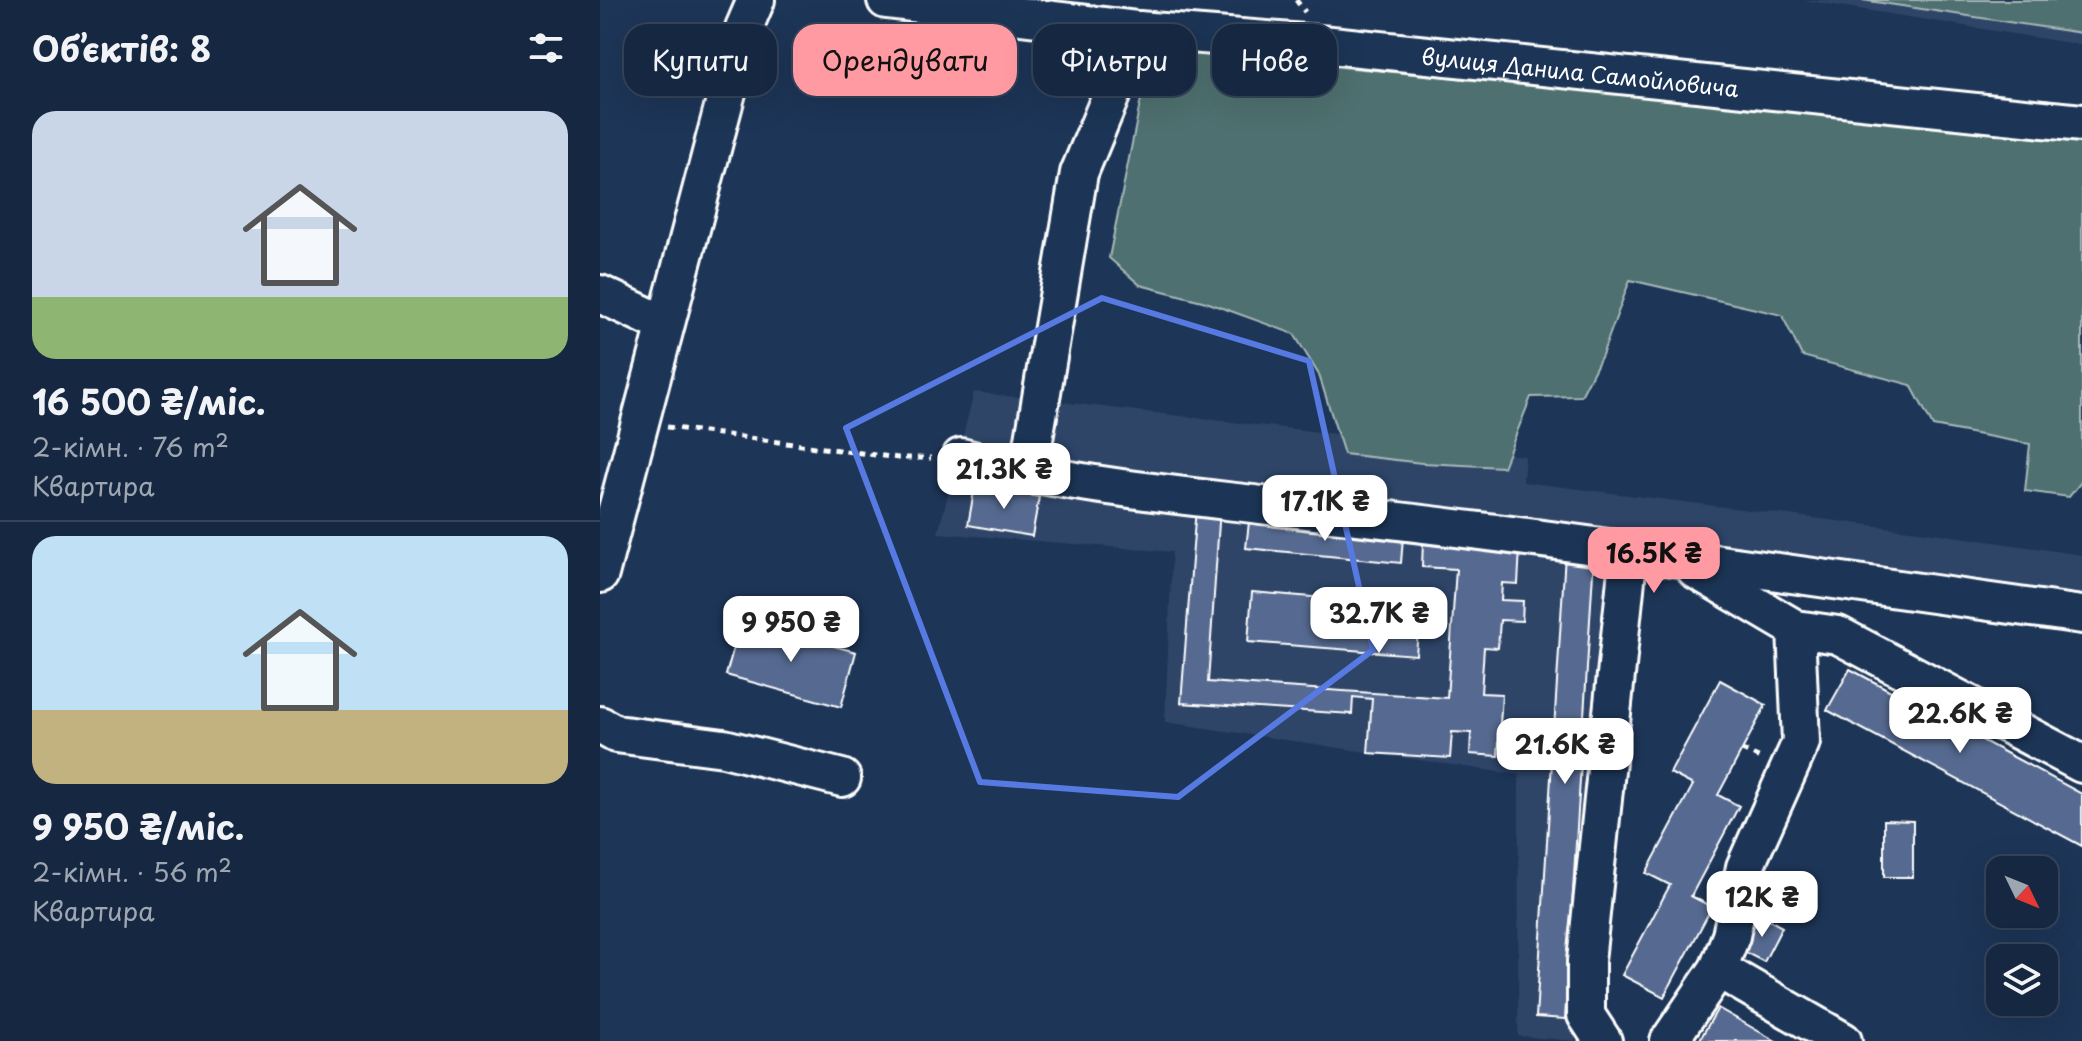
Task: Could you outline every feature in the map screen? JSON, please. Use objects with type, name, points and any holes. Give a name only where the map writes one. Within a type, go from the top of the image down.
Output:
[{"type":"street","points":[[600,574],[744,28],[756,0]]},
{"type":"street","name":"вулиця Данила Самойловича","points":[[886,0],[1088,24]]},
{"type":"street","name":"вулиця Данила Самойловича","points":[[1196,35],[1331,45],[2082,123]]},
{"type":"street","points":[[1028,475],[1079,173],[1111,96]]},
{"type":"street","points":[[600,294],[664,324]]},
{"type":"street","points":[[961,457],[1028,475],[1629,551],[2082,615]]},
{"type":"street","points":[[1603,1041],[1586,1015],[1586,961],[1629,551]]},
{"type":"street","points":[[1679,560],[1796,629],[1838,635],[2082,764]]},
{"type":"street","points":[[1669,1041],[1718,969],[1731,936],[1745,867],[1801,742],[1796,629]]},
{"type":"street","points":[[600,725],[616,734],[724,748],[842,778]]},
{"type":"street","points":[[1718,969],[1843,1041]]},
{"type":"path","points":[[639,424],[898,458],[961,457]]},
{"type":"path","points":[[1742,750],[1771,762]]},
{"type":"highlighted area","points":[[1102,298],[1309,361],[1373,650],[1178,797],[980,782],[846,428]]},
{"type":"shaded area","points":[[1803,0],[2082,0],[2082,45]]},
{"type":"shaded area","points":[[974,392],[1525,456],[1523,482],[1926,532],[2082,555],[2082,610],[1610,565],[1575,1041],[1518,1036],[1519,775],[1165,722],[1172,552],[938,533]]},
{"type":"green space","points":[[1862,0],[2082,0],[2082,33]]},
{"type":"green space","points":[[1196,53],[1212,55],[1212,96],[1337,96],[1337,67],[2082,137],[2082,481],[2069,497],[2025,491],[2030,444],[1933,426],[1911,385],[1802,356],[1782,315],[1630,280],[1602,355],[1581,396],[1531,397],[1503,467],[1422,463],[1344,454],[1319,375],[1294,334],[1206,302],[1140,285],[1109,258],[1142,96],[1196,96]]},
{"type":"building","points":[[975,486],[1039,497],[1032,536],[968,525]]},
{"type":"building","points":[[1196,507],[1220,508],[1208,682],[1447,698],[1456,569],[1422,567],[1423,541],[1520,548],[1518,584],[1502,583],[1501,600],[1523,601],[1522,621],[1500,620],[1498,648],[1484,647],[1481,693],[1502,694],[1498,756],[1470,754],[1471,733],[1452,732],[1450,758],[1368,753],[1372,699],[1353,697],[1352,714],[1181,703]]},
{"type":"building","points":[[1249,522],[1403,537],[1401,563],[1246,548]]},
{"type":"building","points":[[1565,554],[1594,556],[1565,1019],[1536,1017]]},
{"type":"building","points":[[1252,592],[1420,606],[1416,655],[1248,642]]},
{"type":"building","points":[[741,621],[856,652],[841,707],[726,675]]},
{"type":"building","points":[[1850,669],[2082,794],[2082,846],[1827,710]]},
{"type":"building","points":[[1720,680],[1766,705],[1718,795],[1739,806],[1691,896],[1712,907],[1664,997],[1622,975],[1670,885],[1646,873],[1693,785],[1670,773]]},
{"type":"building","points":[[1884,820],[1913,821],[1913,877],[1884,877]]},
{"type":"building","points":[[1760,915],[1782,927],[1764,962],[1741,950]]},
{"type":"building","points":[[1718,1008],[1758,1031],[1776,1041],[1699,1041]]}]
